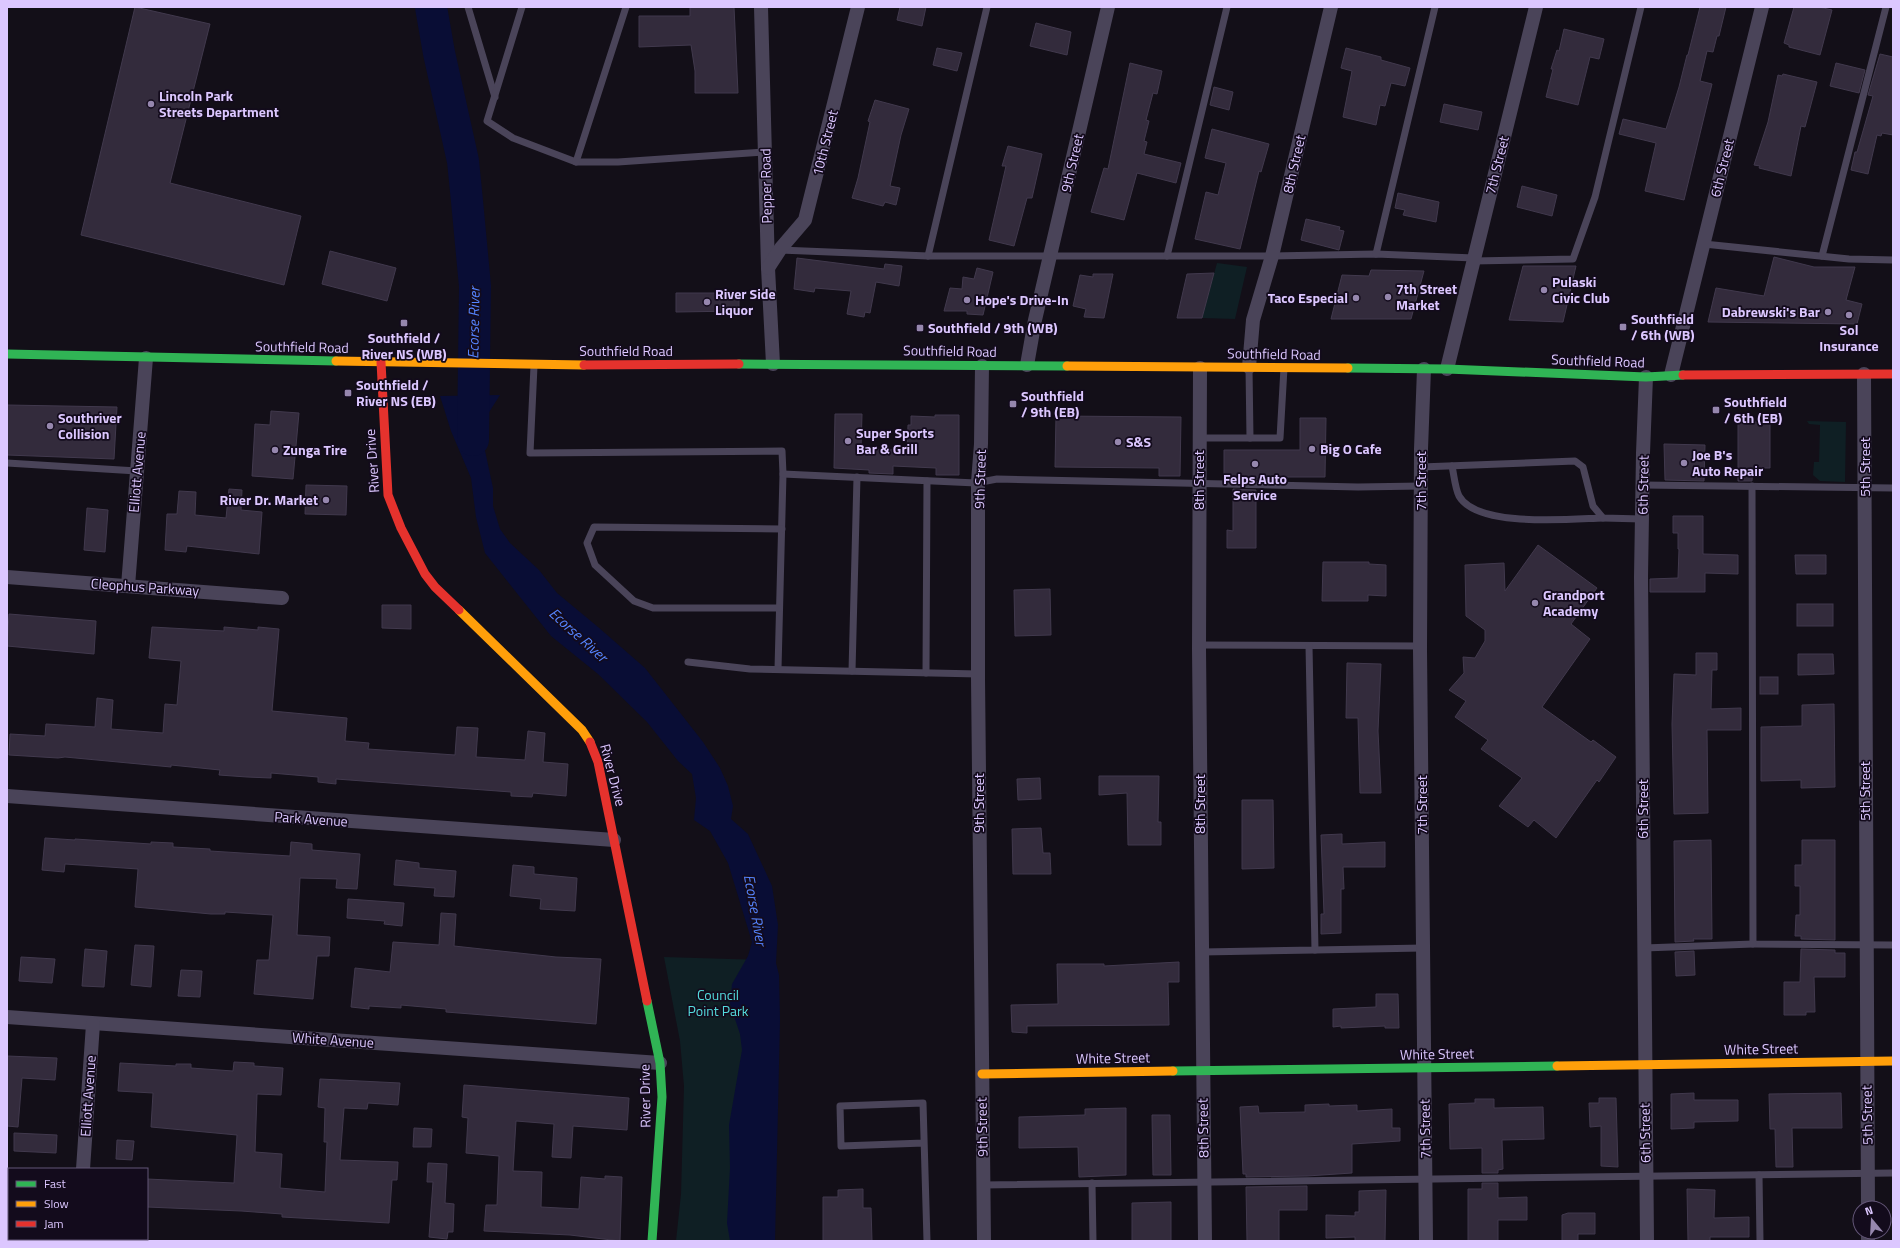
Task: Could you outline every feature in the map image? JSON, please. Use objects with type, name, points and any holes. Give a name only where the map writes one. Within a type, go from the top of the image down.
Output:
[{"type":"main road","name":"Southfield Road","points":[[7,354],[146,358],[505,363],[534,365],[773,364],[1200,368],[1249,367],[1447,369],[1646,376],[1893,374]]},
{"type":"main road","name":"River Drive","points":[[381,362],[386,486],[392,508],[425,574],[435,587],[582,730],[589,740],[598,762],[660,1063],[662,1097],[652,1241]]},
{"type":"main road","name":"White Street","points":[[982,1074],[1893,1061]]},
{"type":"street","name":"Pepper Road","points":[[761,7],[768,268],[773,364]]},
{"type":"street","name":"10th Street","points":[[768,268],[780,250],[805,220],[858,7]]},
{"type":"street","name":"9th Street","points":[[1027,366],[1035,320],[1108,7]]},
{"type":"street","name":"8th Street","points":[[1249,367],[1253,320],[1272,256],[1331,7]]},
{"type":"street","name":"7th Street","points":[[1447,369],[1536,7]]},
{"type":"street","name":"6th Street","points":[[1672,375],[1762,7]]},
{"type":"street","name":"Elliott Avenue","points":[[128,586],[146,358]]},
{"type":"street","name":"9th Street","points":[[982,366],[982,444],[978,482],[978,674],[984,1241]]},
{"type":"street","name":"8th Street","points":[[1200,368],[1199,645],[1202,1071],[1205,1241]]},
{"type":"street","name":"7th Street","points":[[1424,369],[1421,467],[1420,646],[1426,1241]]},
{"type":"street","name":"5th Street","points":[[1864,374],[1866,488],[1864,552],[1868,1200]]},
{"type":"street","name":"6th Street","points":[[1646,376],[1642,519],[1644,1064],[1647,1241]]},
{"type":"street","name":"Cleophus Parkway","points":[[7,577],[282,598]]},
{"type":"street","name":"Park Avenue","points":[[7,796],[614,840]]},
{"type":"street","name":"White Avenue","points":[[7,1017],[660,1063]]},
{"type":"street","name":"Elliott Avenue","points":[[83,1168],[92,1024]]},
{"type":"lane","points":[[468,7],[495,97]]},
{"type":"lane","points":[[522,7],[487,121],[513,138],[576,162],[618,162],[766,152]]},
{"type":"lane","points":[[576,162],[626,7]]},
{"type":"lane","points":[[928,256],[987,7]]},
{"type":"lane","points":[[1167,256],[1227,7]]},
{"type":"lane","points":[[1376,254],[1435,7]]},
{"type":"lane","points":[[780,250],[928,256],[1272,256],[1376,254],[1474,259],[1573,259],[1594,197],[1640,7]]},
{"type":"lane","points":[[1822,256],[1886,7]]},
{"type":"lane","points":[[1704,244],[1849,259],[1893,260]]},
{"type":"lane","points":[[534,365],[530,453],[782,451],[782,529],[778,669]]},
{"type":"lane","points":[[1249,367],[1250,438]]},
{"type":"lane","points":[[1199,438],[1280,438],[1284,368]]},
{"type":"lane","points":[[1421,467],[1575,461],[1583,467],[1593,506],[1603,518]]},
{"type":"lane","points":[[7,463],[137,470]]},
{"type":"lane","points":[[1452,466],[1459,496],[1476,511],[1510,519],[1642,519]]},
{"type":"lane","points":[[783,474],[978,482],[997,480],[1358,487],[1421,486]]},
{"type":"lane","points":[[852,671],[857,477]]},
{"type":"lane","points":[[926,673],[927,481]]},
{"type":"lane","points":[[1643,485],[1893,488]]},
{"type":"lane","points":[[1752,486],[1753,944]]},
{"type":"lane","points":[[779,608],[653,608],[634,601],[595,565],[587,543],[594,527],[782,529]]},
{"type":"lane","points":[[1199,645],[1420,646]]},
{"type":"lane","points":[[1309,646],[1315,950]]},
{"type":"lane","points":[[688,662],[750,669],[978,674]]},
{"type":"lane","points":[[1644,948],[1753,944],[1893,945]]},
{"type":"lane","points":[[1202,952],[1423,948]]},
{"type":"lane","points":[[924,1143],[841,1146],[840,1106],[923,1104],[927,1241]]},
{"type":"lane","points":[[983,1185],[1893,1173]]},
{"type":"lane","points":[[1759,1175],[1760,1241]]},
{"type":"lane","points":[[1092,1183],[1094,1241]]},
{"type":"green space","points":[[1217,263],[1247,267],[1235,319],[1202,318]]},
{"type":"green space","points":[[1807,421],[1846,422],[1845,482],[1820,481],[1813,475],[1814,462],[1819,462],[1820,425],[1809,424]]},
{"type":"green space","name":"Council Point Park","points":[[664,957],[763,960],[756,1241],[676,1241],[681,1194],[684,1086],[680,1041]]},
{"type":"water","points":[[500,395],[486,417],[484,446],[493,488],[493,506],[500,529],[510,543],[539,570],[557,593],[645,668],[703,742],[720,768],[728,786],[733,806],[731,819],[748,834],[772,886],[778,925],[776,963],[779,975],[780,1020],[775,1241],[730,1241],[727,1223],[730,1168],[729,1125],[742,1050],[740,1034],[730,1004],[732,984],[748,956],[752,942],[728,863],[710,831],[694,820],[696,798],[692,774],[678,761],[647,722],[598,674],[551,636],[485,553],[476,517],[471,478],[451,431],[440,396]]},
{"type":"building","name":"Lincoln Park Streets Department","points":[[135,7],[210,24],[170,183],[301,216],[284,285],[81,235]]},
{"type":"building","points":[[690,7],[734,7],[738,93],[695,93],[695,71],[691,45],[639,47],[639,16],[690,16]]},
{"type":"building","points":[[900,7],[926,7],[922,26],[897,20]]},
{"type":"building","points":[[1700,7],[1726,7],[1719,36],[1717,36],[1713,52],[1707,51],[1700,81],[1712,84],[1684,200],[1645,191],[1656,143],[1619,134],[1623,119],[1666,129],[1688,55]]},
{"type":"building","points":[[1794,7],[1819,7],[1832,10],[1820,55],[1789,47],[1789,45],[1784,43]]},
{"type":"building","points":[[1036,23],[1071,32],[1067,55],[1030,46]]},
{"type":"building","points":[[1564,29],[1604,39],[1599,59],[1590,57],[1578,105],[1546,97],[1553,69],[1551,69],[1557,50],[1559,51]]},
{"type":"building","points":[[937,48],[962,53],[957,71],[933,65]]},
{"type":"building","points":[[1346,48],[1381,57],[1381,60],[1410,68],[1405,86],[1391,83],[1385,106],[1380,105],[1376,125],[1343,117],[1352,71],[1341,68]]},
{"type":"building","points":[[1880,54],[1893,57],[1893,135],[1882,133],[1881,136],[1877,135],[1868,174],[1851,170],[1855,152],[1857,152],[1873,96],[1868,95]]},
{"type":"building","points":[[1130,63],[1162,71],[1157,94],[1153,93],[1146,120],[1149,121],[1144,141],[1147,142],[1144,154],[1181,163],[1176,183],[1137,173],[1124,220],[1091,212],[1104,168],[1108,169]]},
{"type":"building","points":[[1836,63],[1865,70],[1859,93],[1830,86]]},
{"type":"building","points":[[1783,74],[1817,82],[1805,127],[1801,126],[1791,176],[1759,168],[1760,166],[1754,165],[1768,122],[1778,75],[1782,76]]},
{"type":"building","points":[[1214,87],[1233,92],[1229,110],[1210,105]]},
{"type":"building","points":[[875,100],[909,109],[901,135],[890,186],[900,188],[896,205],[885,202],[883,206],[852,198],[858,178],[870,122],[868,121]]},
{"type":"building","points":[[1444,104],[1482,112],[1478,130],[1440,122]]},
{"type":"building","points":[[1212,129],[1269,144],[1261,172],[1259,171],[1240,249],[1195,239],[1206,192],[1218,195],[1226,163],[1205,158]]},
{"type":"building","points":[[1008,146],[1042,154],[1032,198],[1027,198],[1014,246],[989,240],[1006,166],[1002,166]]},
{"type":"building","points":[[1522,186],[1557,195],[1552,216],[1517,207]]},
{"type":"building","points":[[1398,193],[1439,202],[1436,222],[1403,215],[1405,210],[1395,208]]},
{"type":"building","points":[[1306,219],[1340,227],[1339,230],[1344,231],[1339,250],[1301,240]]},
{"type":"building","points":[[330,251],[396,268],[387,301],[322,284]]},
{"type":"building","points":[[1774,257],[1814,267],[1855,267],[1846,300],[1862,304],[1857,324],[1708,322],[1716,288],[1764,296]]},
{"type":"building","points":[[797,258],[884,269],[885,264],[902,266],[899,286],[876,282],[870,313],[865,312],[864,317],[847,314],[851,291],[815,288],[814,292],[794,289]]},
{"type":"building","name":"Pulaski Civic Club","points":[[1523,266],[1576,266],[1563,322],[1509,320]]},
{"type":"building","name":"Hope's Drive-In","points":[[977,268],[993,272],[983,315],[967,314],[967,311],[944,311],[950,288],[962,289],[963,277],[974,279]]},
{"type":"building","points":[[1371,270],[1424,271],[1411,319],[1331,319],[1342,275],[1369,276]]},
{"type":"building","points":[[1214,273],[1202,318],[1177,318],[1187,274]]},
{"type":"building","points":[[1093,274],[1113,274],[1104,318],[1084,317],[1086,309],[1073,306],[1080,275],[1093,277]]},
{"type":"building","name":"River Side Liquor","points":[[676,293],[739,293],[739,311],[676,312]]},
{"type":"building","points":[[7,405],[117,407],[114,459],[7,455]]},
{"type":"building","name":"Zunga Tire","points":[[271,411],[299,413],[293,479],[252,476],[255,424],[270,425]]},
{"type":"building","points":[[835,414],[862,414],[861,449],[907,450],[908,425],[911,425],[911,416],[935,417],[935,415],[959,415],[959,475],[936,475],[936,468],[893,466],[893,474],[869,473],[869,470],[834,468]]},
{"type":"building","name":"S&S","points":[[1056,416],[1181,417],[1180,476],[1159,476],[1159,468],[1055,467]]},
{"type":"building","points":[[1300,418],[1326,418],[1325,477],[1257,477],[1257,480],[1233,479],[1233,477],[1224,476],[1224,450],[1300,450]]},
{"type":"building","points":[[1738,422],[1770,422],[1770,468],[1753,468],[1752,481],[1738,481]]},
{"type":"building","name":"Joe B's Auto Repair","points":[[1664,444],[1705,445],[1704,481],[1665,480]]},
{"type":"building","name":"River Dr. Market","points":[[306,485],[347,486],[346,515],[305,514]]},
{"type":"building","points":[[229,489],[242,490],[241,510],[262,512],[259,554],[187,546],[186,552],[165,550],[167,514],[177,514],[179,491],[196,492],[195,515],[226,518]]},
{"type":"building","points":[[1233,489],[1256,490],[1256,548],[1227,548],[1227,530],[1233,531]]},
{"type":"building","points":[[87,508],[108,510],[105,552],[84,550]]},
{"type":"building","points":[[1673,516],[1703,516],[1703,554],[1738,555],[1738,574],[1705,573],[1705,592],[1650,592],[1650,579],[1678,578],[1678,533],[1673,533]]},
{"type":"building","points":[[1538,545],[1597,588],[1571,624],[1590,639],[1542,707],[1591,742],[1593,740],[1616,757],[1599,782],[1597,780],[1556,838],[1534,820],[1528,827],[1499,806],[1522,778],[1481,749],[1488,740],[1455,717],[1466,701],[1449,690],[1464,673],[1463,657],[1475,658],[1485,641],[1485,630],[1466,616],[1465,565],[1504,563],[1505,591]]},
{"type":"building","points":[[1795,555],[1826,555],[1826,574],[1796,574]]},
{"type":"building","points":[[1323,562],[1369,562],[1369,564],[1386,565],[1386,596],[1368,595],[1368,601],[1322,601]]},
{"type":"building","points":[[1050,589],[1051,635],[1015,636],[1014,590]]},
{"type":"building","points":[[1797,604],[1833,604],[1833,626],[1797,626]]},
{"type":"building","points":[[382,605],[411,605],[411,629],[382,628]]},
{"type":"building","points":[[9,614],[96,621],[94,654],[7,646]]},
{"type":"building","points":[[152,627],[224,631],[224,627],[258,630],[258,627],[279,629],[272,711],[347,718],[345,741],[369,743],[368,749],[455,755],[457,727],[478,728],[476,757],[525,760],[528,731],[545,733],[543,762],[568,764],[566,796],[533,793],[532,797],[511,796],[511,792],[336,779],[336,784],[318,782],[318,777],[271,773],[271,778],[247,777],[219,775],[220,770],[171,765],[171,767],[65,757],[58,758],[9,755],[10,734],[45,736],[46,724],[95,727],[97,698],[113,700],[111,729],[163,733],[165,704],[177,705],[181,661],[149,658]]},
{"type":"building","points":[[1696,653],[1717,653],[1717,670],[1712,670],[1711,709],[1741,708],[1741,730],[1707,730],[1708,813],[1674,814],[1672,724],[1674,674],[1696,675]]},
{"type":"building","points":[[1798,654],[1833,654],[1834,674],[1798,675]]},
{"type":"building","points":[[1347,663],[1381,664],[1378,731],[1381,793],[1360,793],[1358,718],[1346,718]]},
{"type":"building","points":[[1760,677],[1778,677],[1778,694],[1760,694]]},
{"type":"building","points":[[1834,704],[1835,787],[1801,788],[1801,780],[1761,781],[1761,727],[1802,726],[1802,705]]},
{"type":"building","points":[[1099,776],[1159,776],[1158,822],[1161,822],[1161,845],[1128,845],[1127,793],[1099,795]]},
{"type":"building","points":[[1040,778],[1041,799],[1018,800],[1017,779]]},
{"type":"building","points":[[1242,800],[1273,800],[1274,868],[1242,869]]},
{"type":"building","points":[[1041,828],[1043,853],[1050,853],[1051,874],[1013,874],[1012,829]]},
{"type":"building","points":[[1342,834],[1342,844],[1385,842],[1385,867],[1343,867],[1344,889],[1341,889],[1341,933],[1321,934],[1321,914],[1324,914],[1321,835]]},
{"type":"building","points":[[45,838],[151,844],[151,842],[173,843],[173,847],[290,856],[291,842],[312,844],[312,850],[360,854],[357,889],[336,888],[337,879],[300,878],[297,935],[330,937],[329,956],[317,956],[313,999],[254,994],[257,960],[269,960],[273,915],[225,912],[225,914],[211,914],[135,907],[138,869],[65,864],[64,872],[42,870]]},
{"type":"building","points":[[1711,840],[1712,939],[1693,939],[1694,941],[1675,942],[1674,841]]},
{"type":"building","points":[[1802,840],[1835,840],[1835,940],[1801,939],[1801,936],[1795,936],[1796,915],[1800,915],[1800,886],[1795,886],[1795,865],[1802,865]]},
{"type":"building","points":[[396,860],[419,863],[419,868],[456,871],[454,897],[434,896],[435,888],[394,885]]},
{"type":"building","points":[[513,865],[534,867],[534,874],[577,878],[575,911],[540,909],[541,899],[510,896]]},
{"type":"building","points":[[348,899],[404,903],[402,926],[384,924],[385,921],[347,918]]},
{"type":"building","points":[[441,913],[456,914],[454,946],[556,957],[601,959],[596,1024],[446,1012],[446,1009],[401,1005],[401,1008],[369,1006],[369,1009],[351,1007],[355,968],[390,972],[393,942],[439,945]]},
{"type":"building","points":[[135,945],[154,946],[151,987],[131,985]]},
{"type":"building","points":[[85,949],[107,951],[104,987],[82,986]]},
{"type":"building","points":[[1801,949],[1835,950],[1835,953],[1845,953],[1845,977],[1814,977],[1815,1012],[1806,1012],[1806,1015],[1784,1015],[1784,982],[1800,982]]},
{"type":"building","points":[[1694,951],[1695,975],[1676,976],[1675,952]]},
{"type":"building","points":[[21,957],[55,959],[52,983],[19,981]]},
{"type":"building","points":[[1179,962],[1179,982],[1168,982],[1169,1025],[1027,1026],[1027,1033],[1012,1032],[1011,1005],[1058,1004],[1057,964],[1104,964],[1104,966]]},
{"type":"building","points":[[181,970],[202,971],[200,997],[178,996]]},
{"type":"building","points":[[1376,994],[1398,994],[1399,1028],[1385,1028],[1385,1026],[1333,1027],[1333,1009],[1376,1007]]},
{"type":"building","points":[[7,1056],[57,1058],[55,1080],[22,1078],[18,1127],[7,1126]]},
{"type":"building","points":[[234,1062],[254,1063],[254,1066],[283,1068],[281,1095],[257,1094],[255,1152],[282,1154],[280,1188],[325,1192],[327,1142],[324,1142],[325,1108],[318,1107],[320,1079],[400,1083],[398,1105],[368,1103],[367,1109],[344,1108],[340,1160],[398,1162],[397,1180],[392,1180],[389,1223],[282,1217],[282,1214],[241,1211],[148,1207],[148,1179],[234,1183],[237,1135],[151,1127],[153,1093],[118,1091],[120,1063],[176,1066],[176,1064],[191,1064],[191,1068],[233,1071]]},
{"type":"building","points":[[464,1085],[629,1098],[627,1130],[573,1126],[571,1158],[552,1157],[554,1124],[516,1121],[513,1171],[542,1172],[541,1207],[579,1209],[581,1177],[605,1179],[605,1176],[622,1177],[620,1241],[570,1235],[484,1231],[486,1205],[497,1205],[499,1156],[466,1153],[468,1118],[462,1117]]},
{"type":"building","points":[[1694,1093],[1694,1100],[1738,1100],[1738,1121],[1694,1122],[1694,1128],[1671,1129],[1671,1094]]},
{"type":"building","points":[[1841,1093],[1842,1128],[1792,1128],[1793,1167],[1776,1167],[1775,1129],[1770,1129],[1769,1094]]},
{"type":"building","points":[[1599,1098],[1616,1098],[1618,1167],[1601,1166],[1601,1126],[1590,1127],[1589,1103],[1599,1103]]},
{"type":"building","points":[[1475,1099],[1494,1099],[1494,1108],[1543,1107],[1544,1139],[1502,1140],[1503,1169],[1498,1170],[1498,1173],[1482,1173],[1482,1148],[1450,1149],[1449,1104],[1475,1103]]},
{"type":"building","points":[[1329,1104],[1329,1106],[1357,1105],[1357,1111],[1392,1109],[1392,1128],[1400,1128],[1400,1141],[1352,1144],[1352,1173],[1307,1176],[1246,1177],[1246,1174],[1243,1174],[1240,1107],[1258,1106],[1259,1113],[1305,1112],[1305,1105]]},
{"type":"building","points":[[1126,1108],[1126,1175],[1079,1177],[1078,1147],[1019,1148],[1019,1117],[1085,1115],[1085,1109]]},
{"type":"building","points":[[1152,1115],[1170,1115],[1171,1175],[1153,1175]]},
{"type":"building","points":[[414,1128],[432,1129],[431,1147],[413,1147]]},
{"type":"building","points":[[14,1133],[57,1135],[56,1153],[14,1151]]},
{"type":"building","points":[[117,1140],[134,1141],[132,1160],[116,1159]]},
{"type":"building","points":[[428,1163],[447,1164],[445,1203],[454,1204],[453,1232],[448,1232],[447,1239],[429,1237],[433,1182],[427,1182]]},
{"type":"building","points":[[1482,1183],[1498,1183],[1498,1198],[1527,1197],[1527,1220],[1498,1220],[1498,1241],[1468,1241],[1468,1189],[1482,1189]]},
{"type":"building","points":[[1307,1186],[1307,1210],[1279,1210],[1279,1241],[1247,1241],[1246,1187]]},
{"type":"building","points":[[863,1189],[863,1208],[871,1208],[872,1241],[823,1241],[823,1197],[838,1197],[838,1190]]},
{"type":"building","points":[[1687,1189],[1715,1190],[1714,1218],[1749,1217],[1749,1237],[1710,1237],[1710,1241],[1688,1241]]},
{"type":"building","points":[[1386,1190],[1385,1241],[1355,1241],[1355,1237],[1326,1238],[1326,1215],[1355,1216],[1355,1212],[1359,1212],[1359,1191]]},
{"type":"building","points":[[1171,1202],[1171,1241],[1132,1241],[1132,1203]]},
{"type":"building","points":[[1568,1213],[1595,1213],[1595,1234],[1578,1234],[1578,1241],[1562,1241],[1562,1215]]},
{"type":"waterway","name":"Ecorse River","points":[[431,7],[439,53],[463,161],[467,201],[475,286],[473,440]]},
{"type":"traffic: fast","points":[[7,354],[336,361]]},
{"type":"traffic: fast","points":[[739,364],[1067,366]]},
{"type":"traffic: fast","points":[[1348,368],[1447,369],[1646,377],[1683,375]]},
{"type":"traffic: fast","points":[[647,1001],[660,1063],[662,1097],[652,1241]]},
{"type":"traffic: fast","points":[[1173,1071],[1557,1066]]},
{"type":"traffic: slow","points":[[336,361],[584,365]]},
{"type":"traffic: slow","points":[[1067,366],[1348,368]]},
{"type":"traffic: slow","points":[[459,610],[582,730],[590,742]]},
{"type":"traffic: slow","points":[[1557,1066],[1893,1061]]},
{"type":"traffic: slow","points":[[982,1074],[1173,1071]]},
{"type":"traffic: jam","points":[[381,362],[388,495],[401,528],[425,574],[435,587],[459,610]]},
{"type":"traffic: jam","points":[[584,365],[739,364]]},
{"type":"traffic: jam","points":[[1683,375],[1893,374]]},
{"type":"traffic: jam","points":[[590,742],[598,762],[647,1001]]},
{"type":"place","name":"Lincoln Park Streets Department","points":[[151,104]]},
{"type":"place","name":"Pulaski Civic Club","points":[[1544,290]]},
{"type":"place","name":"7th Street Market","points":[[1388,297]]},
{"type":"place","name":"Taco Especial","points":[[1356,298]]},
{"type":"place","name":"Hope's Drive-In","points":[[967,300]]},
{"type":"place","name":"River Side Liquor","points":[[707,302]]},
{"type":"place","name":"Dabrewski's Bar","points":[[1828,312]]},
{"type":"place","name":"Sol Insurance","points":[[1849,315]]},
{"type":"place","name":"Southfield / River NS (WB)","points":[[404,323]]},
{"type":"place","name":"Southfield / 6th (WB)","points":[[1623,327]]},
{"type":"place","name":"Southfield / 9th (WB)","points":[[920,328]]},
{"type":"place","name":"Southfield / River NS (EB)","points":[[348,393]]},
{"type":"place","name":"Southfield / 9th (EB)","points":[[1013,404]]},
{"type":"place","name":"Southfield / 6th (EB)","points":[[1716,410]]},
{"type":"place","name":"Southriver Collision","points":[[50,426]]},
{"type":"place","name":"Super Sports Bar & Grill","points":[[848,441]]},
{"type":"place","name":"S&S","points":[[1118,442]]},
{"type":"place","name":"Big O Cafe","points":[[1312,449]]},
{"type":"place","name":"Zunga Tire","points":[[275,450]]},
{"type":"place","name":"Joe B's Auto Repair","points":[[1684,463]]},
{"type":"place","name":"Felps Auto Service","points":[[1255,464]]},
{"type":"place","name":"River Dr. Market","points":[[326,500]]},
{"type":"place","name":"Grandport Academy","points":[[1535,603]]}]
